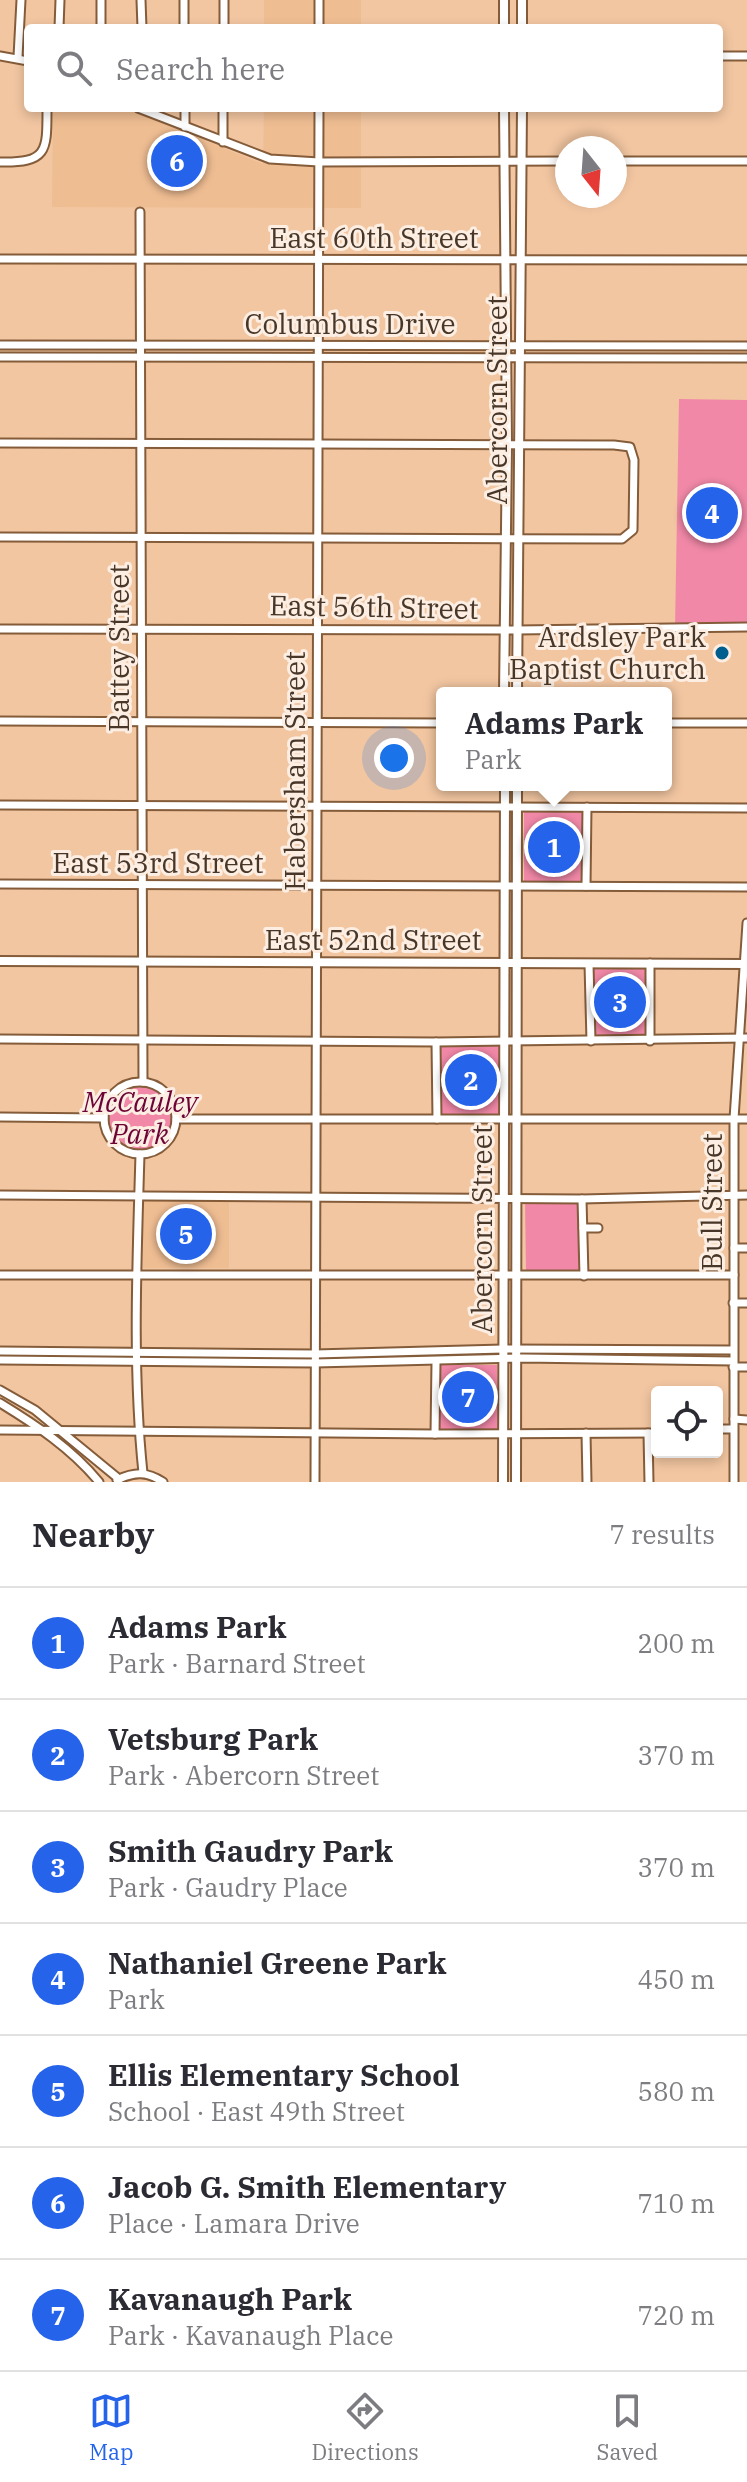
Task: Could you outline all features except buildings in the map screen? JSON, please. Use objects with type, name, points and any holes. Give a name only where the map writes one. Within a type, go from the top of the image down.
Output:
[{"type":"main road","points":[[504,0],[504,24]]},
{"type":"main road","points":[[522,0],[522,24]]},
{"type":"main road","name":"Abercorn Street","points":[[504,112],[507,445],[504,687]]},
{"type":"main road","name":"Abercorn Street","points":[[517,687],[522,112]]},
{"type":"main road","name":"Abercorn Street","points":[[503,1482],[505,791]]},
{"type":"main road","name":"Abercorn Street","points":[[516,1482],[517,791]]},
{"type":"main road","name":"East 52nd Street","points":[[0,961],[746,964]]},
{"type":"street","points":[[18,57],[21,0]]},
{"type":"street","points":[[59,24],[60,0]]},
{"type":"street","points":[[101,0],[101,24]]},
{"type":"street","points":[[141,0],[142,24]]},
{"type":"street","points":[[184,0],[184,24]]},
{"type":"street","points":[[224,0],[224,24]]},
{"type":"street","points":[[319,0],[319,24]]},
{"type":"street","points":[[0,56],[24,59]]},
{"type":"street","points":[[723,56],[747,56]]},
{"type":"street","points":[[0,162],[31,162],[42,155],[46,146],[47,112]]},
{"type":"street","points":[[148,112],[270,159],[319,162],[555,161]]},
{"type":"street","points":[[185,112],[185,127]]},
{"type":"street","points":[[223,112],[223,142]]},
{"type":"street","name":"Habersham Street","points":[[315,1482],[319,112]]},
{"type":"street","points":[[627,161],[747,161]]},
{"type":"street","name":"Battey Street","points":[[140,212],[143,1082]]},
{"type":"street","name":"East 60th Street","points":[[0,259],[747,260]]},
{"type":"street","name":"Columbus Drive","points":[[0,345],[747,346]]},
{"type":"street","name":"Columbus Drive","points":[[0,357],[747,358]]},
{"type":"street","points":[[0,443],[614,445],[630,447],[634,460],[633,530],[622,539],[0,537]]},
{"type":"street","name":"East 56th Street","points":[[0,629],[747,627]]},
{"type":"street","points":[[0,721],[436,723]]},
{"type":"street","points":[[672,723],[747,723]]},
{"type":"street","points":[[0,805],[747,808]]},
{"type":"street","points":[[586,886],[587,807]]},
{"type":"street","name":"East 53rd Street","points":[[0,884],[747,887]]},
{"type":"street","name":"Bull Street","points":[[734,1482],[734,1119],[744,1038],[747,923]]},
{"type":"street","points":[[650,963],[650,1041]]},
{"type":"street","points":[[589,964],[591,1041]]},
{"type":"street","points":[[0,1039],[436,1042],[744,1038]]},
{"type":"street","points":[[436,1042],[437,1119]]},
{"type":"street","points":[[143,1082],[167,1094],[173,1103],[176,1119],[165,1144],[157,1150],[140,1154],[131,1153],[116,1144],[110,1137],[104,1118],[106,1107],[117,1091],[143,1082]]},
{"type":"street","points":[[0,1117],[104,1118]]},
{"type":"street","points":[[176,1119],[747,1119]]},
{"type":"street","points":[[140,1154],[137,1275],[139,1431],[143,1473]]},
{"type":"street","points":[[0,1195],[582,1199],[747,1195]]},
{"type":"street","points":[[582,1199],[584,1276]]},
{"type":"street","points":[[583,1228],[598,1228]]},
{"type":"street","points":[[734,1248],[747,1248]]},
{"type":"street","points":[[0,1275],[734,1275]]},
{"type":"street","points":[[733,1303],[747,1303]]},
{"type":"street","points":[[0,1360],[733,1350]]},
{"type":"street","points":[[0,1351],[138,1358]]},
{"type":"street","points":[[315,1358],[436,1362],[503,1354]]},
{"type":"street","points":[[516,1354],[747,1367]]},
{"type":"street","points":[[435,1434],[436,1362]]},
{"type":"street","points":[[0,1390],[63,1431],[117,1480],[133,1473],[143,1473],[163,1482]]},
{"type":"street","points":[[0,1403],[44,1431],[99,1482]]},
{"type":"street","points":[[723,1427],[747,1420]]},
{"type":"street","points":[[0,1430],[651,1433]]},
{"type":"street","points":[[586,1433],[587,1482]]},
{"type":"street","points":[[649,1482],[651,1449]]},
{"type":"shaded area","points":[[264,0],[361,0],[361,24],[264,24]]},
{"type":"shaded area","points":[[53,112],[135,112],[263,164],[264,112],[361,112],[361,208],[52,207]]},
{"type":"shaded area","points":[[143,1200],[229,1200],[229,1268],[143,1268]]},
{"type":"green space","points":[[679,399],[747,400],[747,627],[675,628]]},
{"type":"green space","points":[[585,809],[584,883],[524,883],[524,811]]},
{"type":"green space","points":[[650,963],[650,1041],[591,1041],[589,964]]},
{"type":"green space","points":[[502,1044],[502,1115],[440,1116],[439,1045]]},
{"type":"green space","name":"McCauley Park","points":[[140,1082],[160,1088],[170,1098],[176,1118],[170,1138],[160,1148],[140,1154],[120,1148],[110,1138],[104,1118],[110,1098],[120,1088]]},
{"type":"green space","points":[[525,1200],[580,1201],[582,1273],[526,1273]]},
{"type":"green space","points":[[438,1365],[497,1365],[498,1429],[439,1430]]},
{"type":"place","name":"Jacob G. Smith Elementary","points":[[177,161]]},
{"type":"place","name":"Nathaniel Greene Park","points":[[712,513]]},
{"type":"place","name":"Ardsley Park Baptist Church","points":[[722,653]]},
{"type":"place","name":"Adams Park","points":[[554,847]]},
{"type":"place","name":"Smith Gaudry Park","points":[[620,1002]]},
{"type":"place","name":"Vetsburg Park","points":[[471,1080]]},
{"type":"place","name":"Ellis Elementary School","points":[[186,1234]]},
{"type":"place","name":"Kavanaugh Park","points":[[468,1397]]}]
